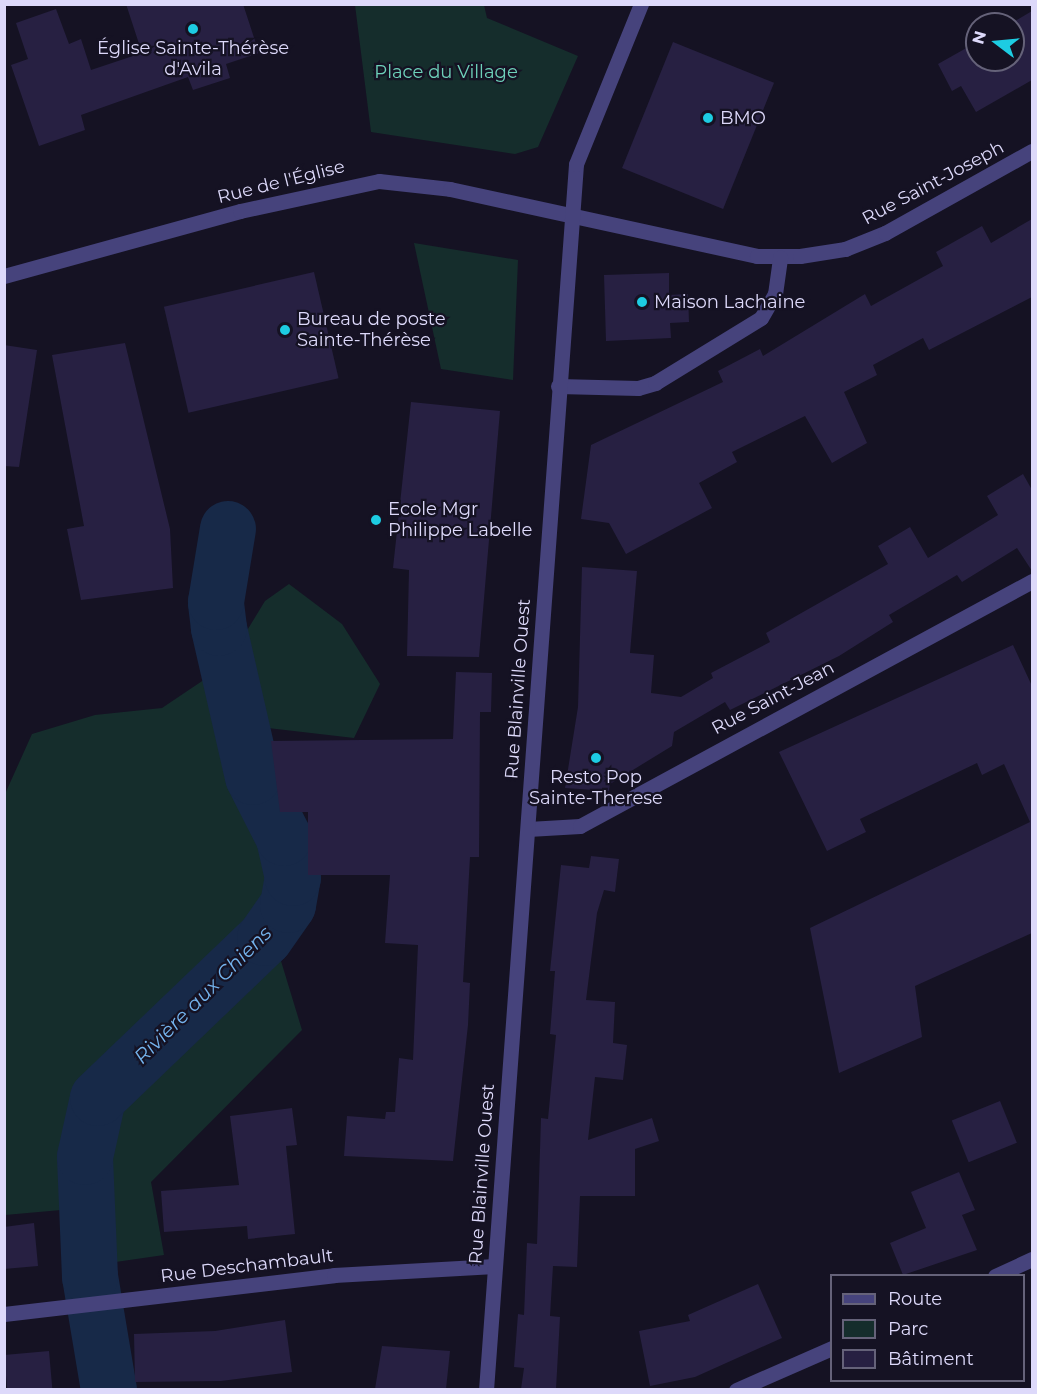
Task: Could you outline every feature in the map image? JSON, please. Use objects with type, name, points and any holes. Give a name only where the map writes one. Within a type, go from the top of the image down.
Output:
[{"type":"street","name":"Rue Blainville Ouest","points":[[486,1389],[528,829],[570,217],[576,164],[642,4]]},
{"type":"street","name":"Rue Saint-Joseph","points":[[570,217],[780,257],[866,242],[1032,151]]},
{"type":"street","name":"Rue de l'Église","points":[[4,276],[372,181],[416,183],[570,217]]},
{"type":"street","points":[[558,386],[638,388],[655,383],[761,318],[775,294],[780,257]]},
{"type":"street","name":"Rue Saint-Jean","points":[[528,829],[580,826],[1032,581]]},
{"type":"street","points":[[997,1274],[1032,1259]]},
{"type":"street","name":"Rue Deschambault","points":[[4,1314],[344,1274],[495,1266]]},
{"type":"street","points":[[736,1389],[830,1348]]},
{"type":"green space","name":"Place du Village","points":[[355,5],[484,5],[487,18],[578,56],[538,147],[515,154],[371,132]]},
{"type":"green space","points":[[414,243],[518,260],[513,380],[441,369]]},
{"type":"green space","points":[[289,584],[342,624],[380,684],[354,738],[268,728],[250,814],[303,844],[303,898],[281,961],[302,1030],[151,1182],[164,1255],[74,1268],[61,1210],[5,1215],[5,794],[32,734],[95,715],[162,708],[226,665],[265,601]]},
{"type":"building","points":[[126,4],[243,4],[259,53],[226,64],[230,78],[193,90],[188,77],[81,115],[85,130],[39,146],[11,65],[28,59],[16,23],[56,9],[69,44],[81,39],[91,70],[142,53]]},
{"type":"building","points":[[1032,11],[1032,80],[976,112],[961,86],[952,91],[938,64],[965,49],[965,72],[1025,72],[1025,15]]},
{"type":"building","points":[[673,42],[774,83],[723,209],[622,168]]},
{"type":"building","points":[[1032,219],[1032,297],[929,350],[923,338],[873,365],[877,375],[844,392],[867,443],[832,463],[805,416],[732,452],[737,462],[699,483],[712,508],[626,554],[609,523],[581,519],[591,445],[723,382],[718,371],[760,349],[763,356],[865,294],[871,306],[943,266],[936,252],[982,226],[991,243]]},
{"type":"building","points":[[314,272],[339,378],[188,413],[164,307]]},
{"type":"building","points":[[669,273],[669,295],[688,294],[689,322],[670,323],[671,338],[606,341],[604,275]]},
{"type":"building","points":[[125,343],[170,529],[173,588],[81,600],[67,529],[84,526],[52,355]]},
{"type":"building","points":[[4,345],[37,350],[19,467],[4,466]]},
{"type":"building","points":[[411,402],[500,411],[479,657],[407,656],[409,570],[393,568]]},
{"type":"building","points":[[1023,474],[1032,490],[1032,571],[1017,548],[962,582],[957,575],[889,615],[893,622],[839,656],[730,710],[725,702],[674,732],[672,746],[610,784],[609,791],[565,788],[578,707],[582,567],[637,571],[630,653],[654,655],[651,693],[681,697],[713,678],[711,673],[770,642],[766,633],[888,564],[878,546],[910,527],[928,558],[998,515],[987,496]]},
{"type":"building","points":[[1013,645],[1032,686],[1032,933],[915,986],[922,1037],[839,1073],[810,928],[1030,822],[1004,764],[982,775],[977,763],[860,819],[866,832],[827,851],[779,752]]},
{"type":"building","points":[[456,672],[492,673],[491,712],[480,712],[479,857],[470,857],[463,982],[470,983],[468,1025],[453,1161],[344,1156],[347,1116],[385,1119],[386,1112],[395,1112],[399,1058],[413,1060],[418,945],[385,943],[390,875],[308,875],[308,812],[280,812],[271,741],[453,739]]},
{"type":"building","points":[[591,856],[619,859],[615,892],[604,890],[597,913],[586,1000],[615,1002],[613,1043],[627,1045],[623,1080],[595,1077],[588,1140],[652,1118],[659,1141],[635,1149],[635,1196],[580,1196],[577,1267],[553,1266],[550,1316],[560,1317],[556,1389],[521,1389],[524,1368],[514,1367],[518,1314],[524,1315],[527,1243],[537,1244],[541,1118],[548,1119],[556,1035],[550,1034],[555,971],[550,971],[561,865],[589,868]]},
{"type":"building","points":[[1000,1101],[1017,1143],[969,1162],[952,1120]]},
{"type":"building","points":[[292,1108],[297,1145],[286,1146],[295,1234],[248,1239],[247,1226],[164,1232],[161,1191],[239,1185],[230,1116]]},
{"type":"building","points":[[959,1172],[975,1210],[962,1215],[977,1250],[903,1274],[890,1243],[926,1228],[911,1192]]},
{"type":"building","points":[[34,1223],[38,1266],[4,1269],[4,1227]]},
{"type":"building","points":[[758,1284],[782,1338],[695,1377],[650,1386],[639,1331],[690,1321],[688,1315]]},
{"type":"building","points":[[285,1320],[292,1372],[221,1381],[135,1382],[134,1334],[215,1331]]},
{"type":"building","points":[[382,1346],[450,1351],[446,1389],[375,1389]]},
{"type":"building","points":[[49,1351],[52,1389],[7,1390],[4,1355]]},
{"type":"waterway","name":"Rivière aux Chiens","points":[[109,1390],[90,1277],[85,1157],[98,1098],[265,938],[288,905],[293,878],[284,838],[253,777],[219,628],[216,602],[228,529]]},
{"type":"place","name":"Église Sainte-Thérèse d'Avila","points":[[193,29]]},
{"type":"place","name":"BMO","points":[[708,118]]},
{"type":"place","name":"Maison Lachaine","points":[[642,302]]},
{"type":"place","name":"Bureau de poste Sainte-Thérèse","points":[[285,330]]},
{"type":"place","name":"Ecole Mgr Philippe Labelle","points":[[376,520]]},
{"type":"place","name":"Resto Pop Sainte-Therese","points":[[596,758]]}]
